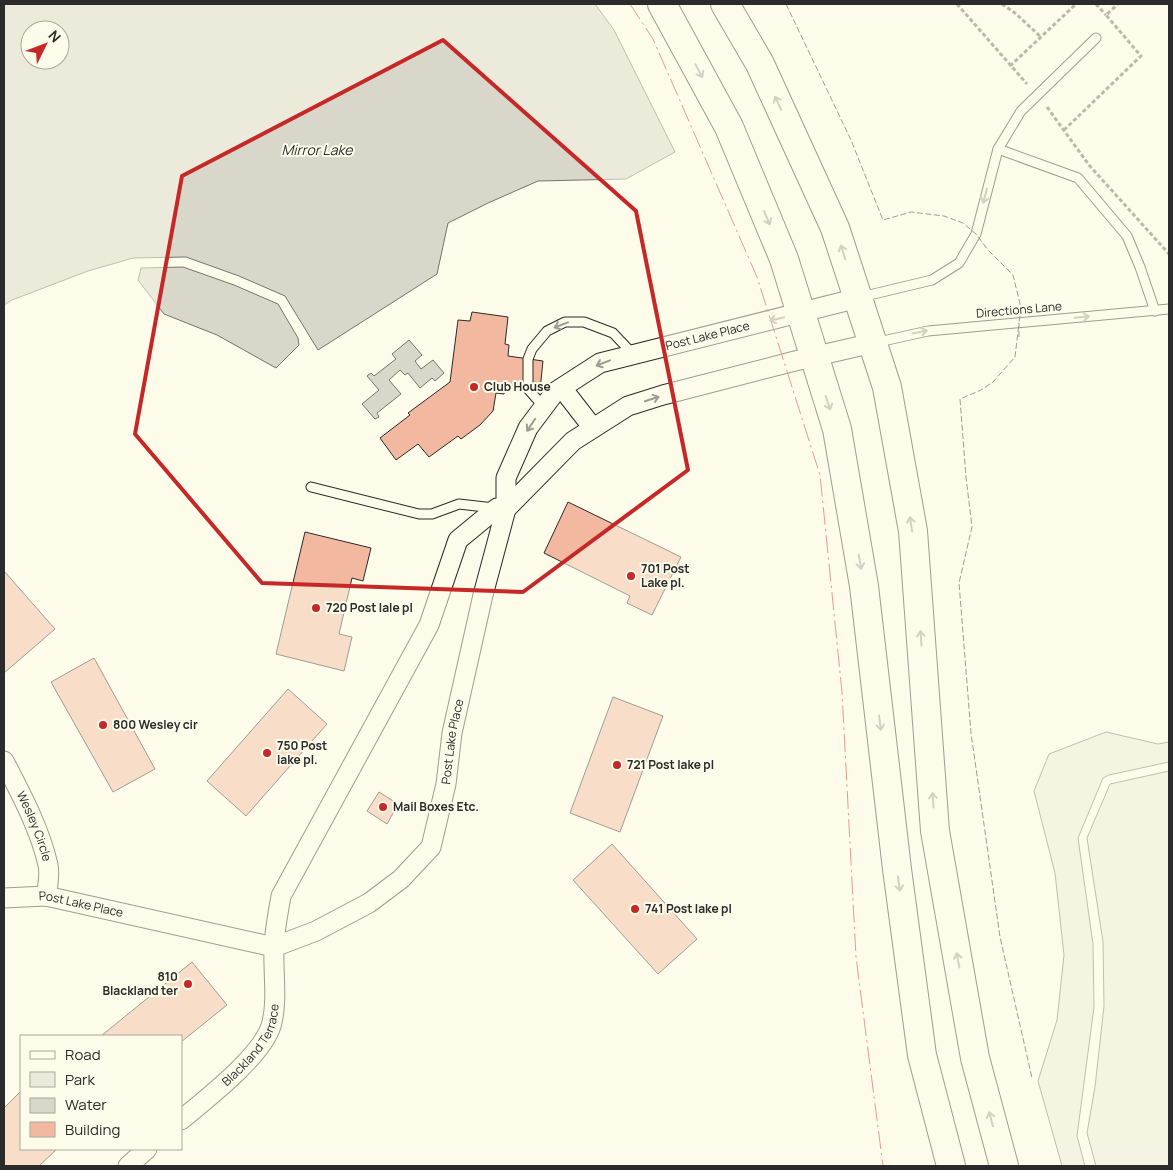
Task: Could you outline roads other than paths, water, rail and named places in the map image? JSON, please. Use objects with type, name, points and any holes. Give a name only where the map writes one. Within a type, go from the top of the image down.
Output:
[{"type":"main road","points":[[662,4],[729,127],[784,259],[837,429],[864,586],[897,869],[922,1055],[951,1166]]},
{"type":"main road","points":[[725,4],[760,64],[831,219],[887,387],[913,531],[935,831],[975,1058],[1004,1166]]},
{"type":"street","name":"Post Lake Place","points":[[4,898],[46,896],[274,947],[316,931],[369,903],[402,879],[430,847],[446,784],[452,733],[502,509],[506,478],[528,428],[556,392],[600,363],[858,298]]},
{"type":"street","points":[[274,947],[281,896],[429,625],[458,540],[502,509],[573,442],[628,406],[663,395],[814,356],[873,343]]},
{"type":"street","points":[[562,388],[593,428]]},
{"type":"street","name":"Wesley Circle","points":[[4,762],[23,797],[39,836],[48,867],[46,896]]},
{"type":"street","name":"Blackland Terrace","points":[[182,1119],[220,1088],[258,1049],[270,1027],[274,1009],[274,947]]},
{"type":"street","points":[[128,1166],[146,1150]]},
{"type":"lane","points":[[858,298],[932,280],[958,264],[976,234],[998,149],[1021,112],[1096,38]]},
{"type":"lane","points":[[998,149],[1078,178],[1127,236],[1155,311]]},
{"type":"lane","name":"Directions Lane","points":[[873,343],[928,331],[1169,309]]},
{"type":"lane","points":[[544,407],[528,389],[528,359],[532,349],[547,331],[566,322],[584,322],[614,333],[633,354]]},
{"type":"lane","points":[[311,487],[419,514],[432,514],[459,504],[502,509]]},
{"type":"water","name":"Mirror Lake","points":[[4,4],[595,4],[614,30],[675,152],[626,179],[538,181],[448,223],[437,274],[318,350],[285,296],[239,276],[186,257],[133,258],[88,271],[12,300],[4,305]]},
{"type":"water","points":[[183,267],[234,285],[278,304],[298,338],[299,345],[276,368],[217,335],[164,314],[138,280],[141,268]]},
{"type":"water","points":[[409,340],[422,355],[415,361],[421,369],[433,360],[444,373],[435,381],[432,378],[420,388],[408,373],[405,375],[400,370],[389,380],[401,394],[377,413],[379,417],[375,419],[362,404],[379,390],[367,376],[371,373],[374,376],[396,359],[392,354]]},
{"type":"place","name":"Club House","points":[[474,387]]},
{"type":"place","name":"701 Post Lake pl.","points":[[631,576]]},
{"type":"place","name":"720 Post lale pl","points":[[316,608]]},
{"type":"place","name":"800 Wesley cir","points":[[103,725]]},
{"type":"place","name":"750 Post lake pl.","points":[[267,753]]},
{"type":"place","name":"721 Post lake pl","points":[[617,765]]},
{"type":"place","name":"Mail Boxes Etc.","points":[[383,807]]},
{"type":"place","name":"741 Post lake pl","points":[[635,909]]},
{"type":"place","name":"810 Blackland ter","points":[[188,984]]}]
